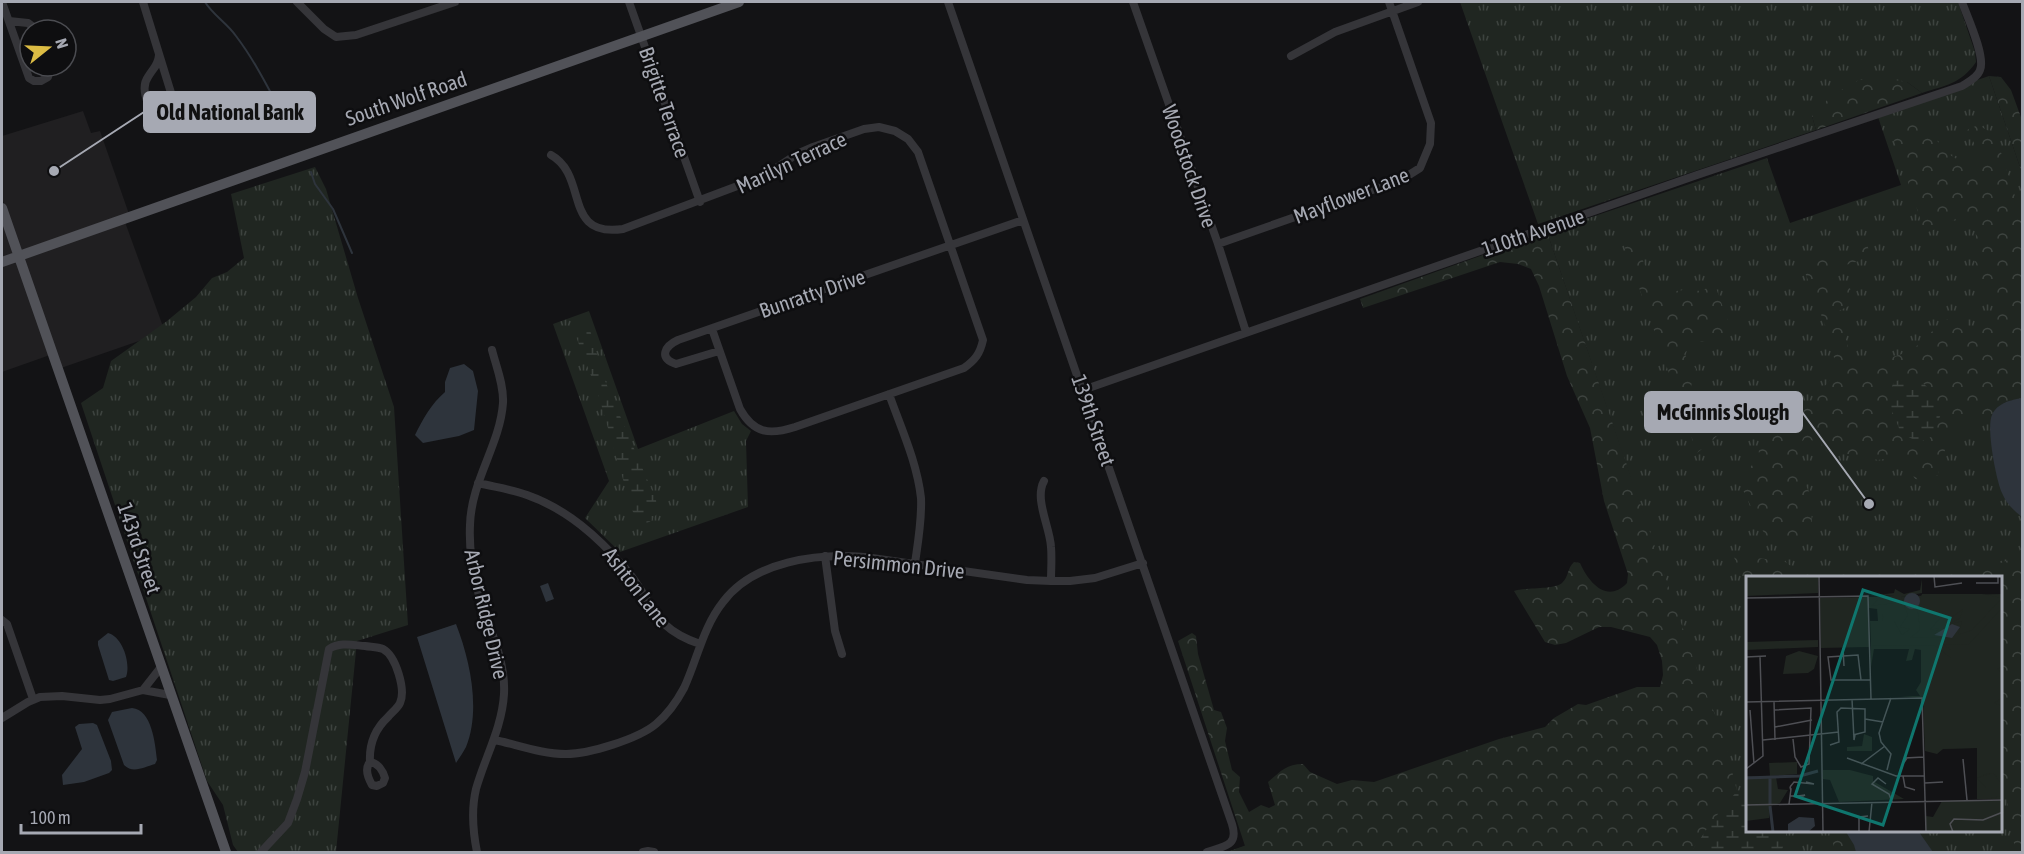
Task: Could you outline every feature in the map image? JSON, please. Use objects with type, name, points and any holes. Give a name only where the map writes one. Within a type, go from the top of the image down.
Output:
[{"type":"main road","name":"South Wolf Road","points":[[2,262],[739,2]]},
{"type":"main road","name":"143rd Street","points":[[2,208],[226,852]]},
{"type":"street","points":[[2,2],[18,47]]},
{"type":"street","points":[[143,2],[176,109],[175,119],[166,124],[155,120],[145,91],[146,78],[158,64],[159,55]]},
{"type":"street","points":[[297,2],[324,29],[336,37],[356,35],[455,2]]},
{"type":"street","name":"Brigitte Terrace","points":[[629,2],[700,202]]},
{"type":"street","name":"139th Street","points":[[948,2],[1232,824],[1234,840],[1229,845],[1207,852]]},
{"type":"street","name":"Woodstock Drive","points":[[1133,2],[1218,244],[1246,332]]},
{"type":"street","points":[[1291,56],[1390,6],[1418,2]]},
{"type":"street","name":"110th Avenue","points":[[1083,390],[1697,175],[1962,86],[1980,70],[1981,58],[1962,2]]},
{"type":"street","name":"Mayflower Lane","points":[[1218,244],[1401,180],[1420,168],[1430,144],[1431,123],[1390,6]]},
{"type":"street","points":[[9,21],[18,22]]},
{"type":"street","points":[[29,78],[34,81],[47,78]]},
{"type":"street","name":"Marilyn Terrace","points":[[551,155],[560,160],[567,170],[589,224],[598,230],[610,231],[623,229],[700,202],[764,176],[797,154],[864,129],[879,127],[903,135],[914,144],[983,340],[981,351],[975,360],[964,368],[780,432],[757,429],[746,421],[712,328]]},
{"type":"street","name":"Bunratty Drive","points":[[719,351],[676,364],[670,362],[665,350],[669,344],[712,328],[1023,220]]},
{"type":"street","name":"Arbor Ridge Drive","points":[[477,852],[473,832],[476,790],[495,740],[503,707],[504,678],[496,642],[477,590],[473,568],[470,516],[471,505],[498,427],[503,402],[501,383],[492,350]]},
{"type":"street","points":[[890,394],[916,470],[921,498],[915,563]]},
{"type":"street","points":[[1044,482],[1040,493],[1051,547],[1051,581]]},
{"type":"street","name":"Ashton Lane","points":[[478,483],[526,495],[572,518],[592,534],[628,571],[657,617],[670,631],[700,644]]},
{"type":"street","points":[[825,556],[835,631],[842,654]]},
{"type":"street","name":"Persimmon Drive","points":[[495,740],[546,752],[568,754],[592,750],[633,737],[655,725],[671,708],[682,691],[712,616],[737,587],[753,576],[803,559],[855,556],[1027,580],[1051,581],[1095,578],[1143,563]]},
{"type":"street","points":[[2,620],[7,624],[33,699]]},
{"type":"street","points":[[261,852],[288,823],[297,799],[305,772],[329,649],[335,645],[345,644],[382,649],[390,655],[399,675],[402,694],[400,705],[381,723],[374,736],[369,749],[370,762]]},
{"type":"street","points":[[142,690],[161,667]]},
{"type":"street","points":[[2,718],[33,699],[62,696],[99,700],[142,690],[170,695]]},
{"type":"street","points":[[643,852],[654,852]]},
{"type":"shaded area","points":[[83,111],[91,133],[100,131],[129,214],[20,252],[2,198],[2,136]]},
{"type":"shaded area","points":[[2,217],[15,254],[2,259]]},
{"type":"shaded area","points":[[125,222],[165,332],[61,368],[22,258]]},
{"type":"shaded area","points":[[17,260],[50,355],[2,372],[2,265]]},
{"type":"shaded area","points":[[464,364],[473,371],[478,391],[474,430],[459,436],[423,443],[415,435],[418,429],[431,407],[445,392],[445,382],[450,368]]},
{"type":"shaded area","points":[[2022,398],[2022,517],[2010,506],[2002,493],[1991,442],[1990,421],[1994,411],[2001,405]]},
{"type":"shaded area","points":[[548,583],[554,599],[546,602],[540,586]]},
{"type":"shaded area","points":[[456,624],[466,653],[472,685],[473,717],[466,747],[456,763],[417,637]]},
{"type":"shaded area","points":[[108,633],[122,645],[127,665],[126,677],[113,681],[109,680],[98,645],[98,641]]},
{"type":"shaded area","points":[[132,708],[139,710],[148,721],[157,760],[155,764],[135,769],[124,765],[108,720],[112,712]]},
{"type":"shaded area","points":[[79,724],[97,725],[111,761],[112,770],[84,782],[63,785],[62,775],[82,749],[75,727]]},
{"type":"shaded area","points":[[1847,833],[1920,833],[1933,852],[1856,852]]},
{"type":"green space","points":[[1460,2],[1958,2],[1975,52],[1976,62],[1965,75],[1946,85],[1922,93],[1907,82],[1812,116],[1816,130],[1538,224]]},
{"type":"green space","points":[[1989,76],[2022,173],[2022,852],[1227,852],[1701,684],[1547,232],[1767,158],[1790,223],[1901,185],[1877,114]]},
{"type":"green space","points":[[1989,76],[2001,77],[2011,90],[2022,120],[2022,173]]},
{"type":"green space","points":[[1888,79],[1907,82],[1922,93],[1816,130],[1812,116],[1831,96],[1859,80]]},
{"type":"green space","points":[[1923,118],[1944,150],[1957,159],[1967,162],[1978,164],[1979,152],[1967,130],[1978,125],[1992,133],[1998,143],[2022,218],[2022,398],[2003,404],[1990,419],[1979,414],[1966,419],[1965,427],[1953,436],[1946,447],[1938,475],[1927,480],[1915,479],[1908,467],[1891,458],[1878,460],[1850,454],[1829,454],[1820,443],[1805,438],[1798,447],[1801,477],[1811,495],[1812,535],[1776,540],[1765,535],[1738,480],[1740,472],[1760,461],[1758,446],[1765,431],[1791,413],[1797,404],[1813,400],[1830,380],[1836,365],[1825,325],[1803,267],[1828,255],[1848,254],[1867,243],[1869,252],[1859,261],[1829,270],[1834,284],[1846,283],[1854,294],[1851,305],[1834,313],[1836,328],[1843,328],[1849,351],[1861,363],[1889,358],[1909,351],[1948,319],[1966,317],[1969,328],[1981,328],[1994,315],[1997,300],[1993,291],[1981,279],[1972,253],[1976,237],[1975,223],[1969,213],[1925,233],[1891,131],[1901,124]],"holes":[[[1900,379],[1907,380],[1928,439],[1918,442],[1901,433],[1890,390]]]},
{"type":"green space","points":[[315,167],[326,189],[358,298],[394,407],[408,625],[357,641],[336,852],[238,852],[233,845],[223,805],[207,781],[81,403],[103,388],[111,361],[167,321],[196,297],[212,278],[227,272],[244,258],[231,194]]},
{"type":"green space","points":[[1547,232],[1702,684],[1722,731],[1737,791],[1691,852],[1227,852],[1245,846],[1178,641],[1192,633],[1196,636],[1198,654],[1214,710],[1221,712],[1227,728],[1225,741],[1232,770],[1240,777],[1239,792],[1249,812],[1261,805],[1269,808],[1275,805],[1268,782],[1292,765],[1303,764],[1310,772],[1337,784],[1352,780],[1374,782],[1499,739],[1545,727],[1554,718],[1578,704],[1586,705],[1637,687],[1660,687],[1663,675],[1662,661],[1657,645],[1650,637],[1611,627],[1599,627],[1566,643],[1555,645],[1545,642],[1514,591],[1558,585],[1564,581],[1574,562],[1580,563],[1588,578],[1606,591],[1612,592],[1620,589],[1627,583],[1628,574],[1604,501],[1590,428],[1567,376],[1539,286],[1531,269],[1518,264],[1500,262],[1363,308],[1360,299]]},
{"type":"green space","points":[[1622,239],[1633,240],[1656,288],[1661,293],[1669,295],[1685,289],[1700,291],[1715,285],[1729,324],[1719,339],[1692,343],[1684,354],[1696,369],[1688,397],[1692,408],[1705,410],[1721,406],[1731,421],[1697,453]]},
{"type":"green space","points":[[589,311],[638,449],[734,411],[742,424],[751,431],[746,441],[748,507],[620,552],[585,518],[609,481],[553,324]]},
{"type":"green space","points":[[582,327],[590,330],[603,376],[656,500],[657,513],[647,523],[638,519],[632,510],[598,394],[575,334],[575,330]]},
{"type":"green space","points":[[1912,377],[1931,391],[1941,414],[1932,436],[1918,442],[1901,433],[1888,401],[1894,381],[1907,380]]},
{"type":"green space","points":[[2022,548],[2022,852],[2015,847],[2011,832],[2007,808],[2008,788],[2003,774],[2003,576],[1966,576],[2014,558]]},
{"type":"green space","points":[[1746,549],[1756,558],[1784,561],[1792,567],[1792,576],[1746,576],[1746,591],[1733,554]]},
{"type":"green space","points":[[1746,789],[1746,833],[1786,833],[1781,852],[1691,852],[1714,819],[1737,791]]},
{"type":"green space","points":[[1829,833],[1847,833],[1856,852],[1836,852]]},
{"type":"waterway","points":[[205,2],[244,47],[291,130]]},
{"type":"waterway","points":[[311,172],[315,184],[333,209],[352,253]]},
{"type":"place","name":"Old National Bank","points":[[54,171]]},
{"type":"place","name":"McGinnis Slough","points":[[1869,504]]}]
